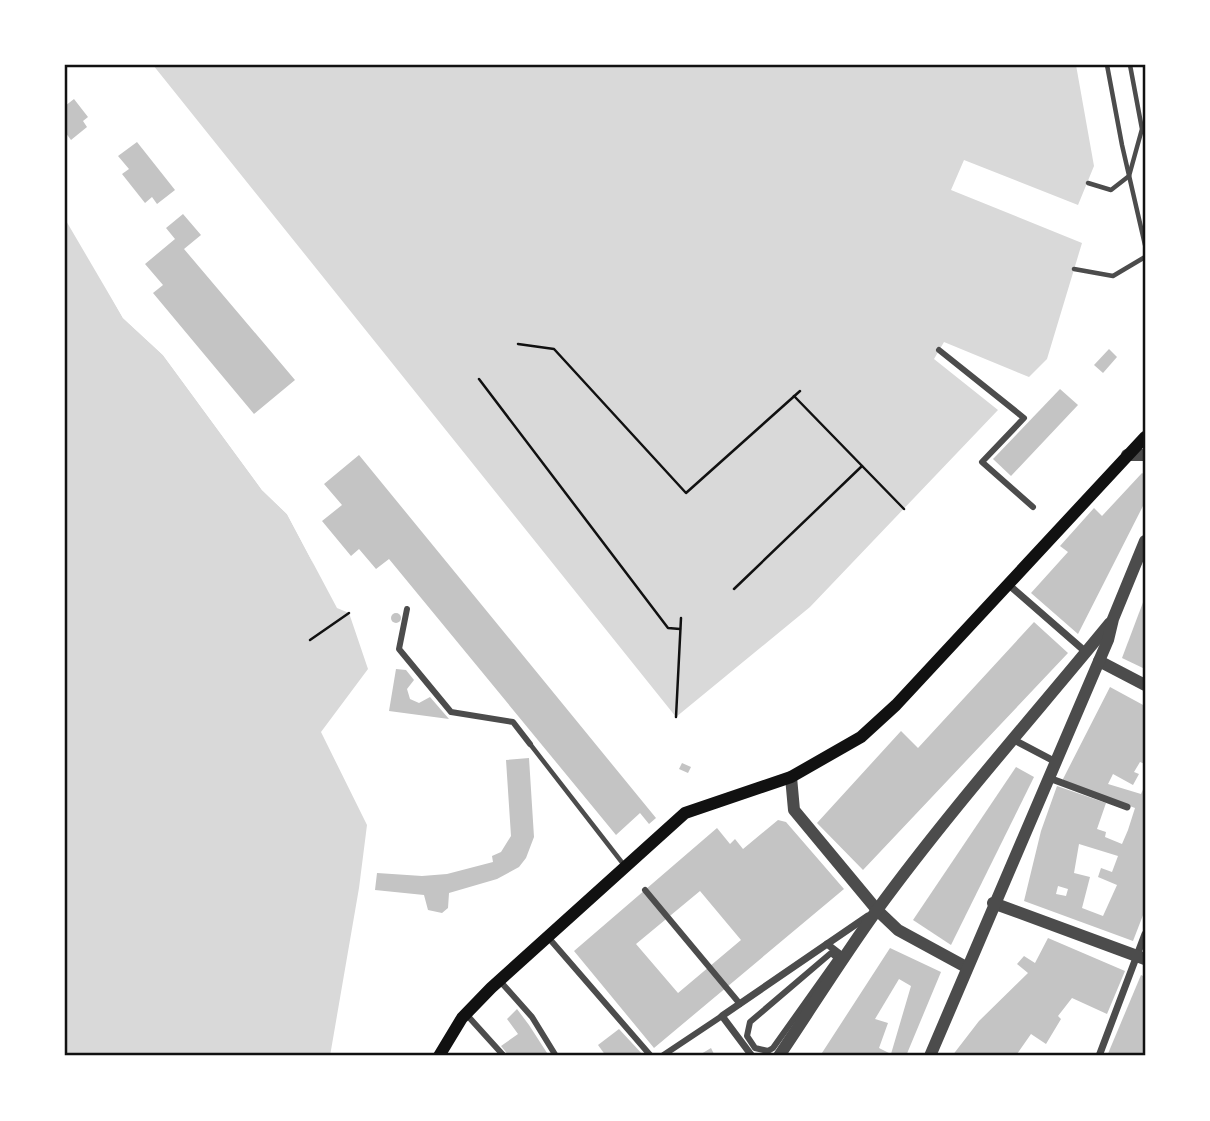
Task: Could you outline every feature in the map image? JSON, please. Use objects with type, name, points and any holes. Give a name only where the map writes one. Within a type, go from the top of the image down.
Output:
[{"type":"main road","points":[[439,1056],[466,1014],[499,980],[685,813],[791,777],[861,737],[896,705],[1145,438]]},
{"type":"street","points":[[939,350],[1024,418],[982,461],[1033,507]]},
{"type":"street","points":[[1127,455],[1145,454]]},
{"type":"street","points":[[930,1056],[993,903],[1056,762],[1093,657],[1113,619],[1145,541]]},
{"type":"street","points":[[1009,585],[1093,657],[1145,685]]},
{"type":"street","points":[[407,608],[400,649],[451,712],[513,722],[530,744]]},
{"type":"street","points":[[779,1056],[877,910],[965,797],[1014,740],[1093,657]]},
{"type":"street","points":[[1014,740],[1056,762]]},
{"type":"street","points":[[791,777],[794,810],[877,910],[898,930],[966,967]]},
{"type":"street","points":[[1049,778],[1127,807]]},
{"type":"street","points":[[645,890],[740,1004]]},
{"type":"street","points":[[993,903],[1141,958]]},
{"type":"street","points":[[663,1056],[877,910]]},
{"type":"street","points":[[1099,1056],[1141,958],[1145,934]]},
{"type":"street","points":[[547,936],[651,1056]]},
{"type":"street","points":[[827,944],[840,954],[842,962]]},
{"type":"street","points":[[834,953],[837,958],[773,1048],[761,1051],[755,1048],[747,1036],[750,1022],[834,953]]},
{"type":"street","points":[[499,980],[532,1017],[556,1056]]},
{"type":"street","points":[[466,1014],[504,1056]]},
{"type":"street","points":[[722,1017],[752,1056]]},
{"type":"lane","points":[[1107,65],[1145,245]]},
{"type":"lane","points":[[1088,183],[1111,190],[1129,176],[1142,129],[1130,65]]},
{"type":"lane","points":[[1074,269],[1113,275],[1145,257]]},
{"type":"lane","points":[[530,744],[625,865]]},
{"type":"path","points":[[518,344],[554,349],[687,493],[800,391]]},
{"type":"path","points":[[479,379],[668,628],[680,629]]},
{"type":"path","points":[[794,396],[904,509]]},
{"type":"path","points":[[734,589],[862,466]]},
{"type":"path","points":[[310,640],[349,613]]},
{"type":"path","points":[[676,717],[681,618]]},
{"type":"shaded area","points":[[153,65],[1076,65],[1094,166],[1078,205],[964,160],[951,190],[1082,243],[1047,359],[1029,377],[944,342],[934,359],[998,410],[810,607],[676,717]]},
{"type":"shaded area","points":[[65,219],[123,318],[163,355],[262,490],[287,514],[337,608],[349,613],[368,669],[321,732],[367,825],[330,1056],[65,1056]]},
{"type":"pier","points":[[65,215],[76,229],[126,315],[165,353],[265,488],[290,512],[314,565],[287,514],[262,490],[163,355],[123,318]]},
{"type":"building","points":[[74,99],[88,117],[83,121],[87,127],[71,140],[65,132],[65,106]]},
{"type":"building","points":[[137,142],[175,190],[157,204],[152,197],[145,203],[122,174],[129,169],[118,156]]},
{"type":"building","points":[[183,214],[201,235],[184,249],[295,380],[254,414],[153,293],[163,285],[145,264],[175,239],[166,228]]},
{"type":"building","points":[[1109,349],[1117,357],[1103,373],[1094,365]]},
{"type":"building","points":[[1060,389],[1078,405],[1011,476],[993,459]]},
{"type":"building","points":[[359,455],[656,818],[649,824],[640,813],[616,835],[389,559],[376,569],[359,549],[351,556],[322,521],[342,505],[324,484]]},
{"type":"building","points":[[1142,473],[1145,475],[1145,502],[1078,634],[1031,593],[1068,552],[1060,546],[1094,508],[1102,516]]},
{"type":"building","points":[[1145,597],[1145,669],[1122,658]]},
{"type":"building","points":[[396,613],[400,614],[400,622],[396,623],[392,622],[391,618],[392,614]]},
{"type":"building","points":[[1034,622],[1068,653],[863,870],[817,823],[901,731],[918,748]]},
{"type":"building","points":[[396,669],[406,670],[414,680],[407,689],[410,699],[419,703],[430,697],[449,719],[389,711]]},
{"type":"building","points":[[1110,687],[1145,706],[1145,764],[1140,762],[1134,772],[1139,774],[1133,785],[1113,774],[1108,784],[1141,794],[1145,785],[1145,910],[1133,941],[1024,901],[1041,831],[1057,786],[1106,803],[1097,829],[1106,832],[1105,837],[1122,844],[1135,808],[1062,781]],"holes":[[[1079,844],[1118,856],[1112,872],[1101,868],[1098,877],[1117,885],[1103,916],[1082,908],[1090,877],[1074,873]],[[1058,886],[1068,889],[1066,896],[1056,894]]]},
{"type":"building","points":[[529,758],[534,837],[526,858],[519,867],[497,879],[449,893],[448,908],[442,913],[428,910],[424,895],[375,890],[377,873],[422,876],[447,874],[493,862],[492,856],[501,852],[511,836],[506,760]]},
{"type":"building","points":[[682,763],[691,767],[688,773],[679,769]]},
{"type":"building","points":[[1016,767],[1034,777],[951,945],[913,920]]},
{"type":"building","points":[[778,820],[786,822],[844,889],[654,1048],[574,951],[717,828],[730,844],[735,839],[743,849]],"holes":[[[700,891],[741,940],[678,993],[636,944]]]},
{"type":"building","points":[[1048,938],[1125,971],[1107,1014],[1072,998],[1058,1016],[1061,1019],[1046,1044],[1031,1034],[1017,1054],[1020,1056],[952,1056],[979,1021],[1028,973],[1017,964],[1024,956],[1035,963]]},
{"type":"building","points":[[890,948],[941,972],[906,1056],[820,1056]],"holes":[[[899,979],[911,986],[891,1054],[879,1048],[888,1023],[875,1019]]]},
{"type":"building","points":[[1141,975],[1145,977],[1143,1056],[1107,1056]]},
{"type":"building","points":[[517,1009],[549,1056],[509,1056],[501,1046],[518,1034],[507,1019]]},
{"type":"building","points":[[619,1029],[644,1056],[606,1056],[598,1045]]},
{"type":"building","points":[[711,1048],[715,1056],[697,1056],[701,1054]]}]
